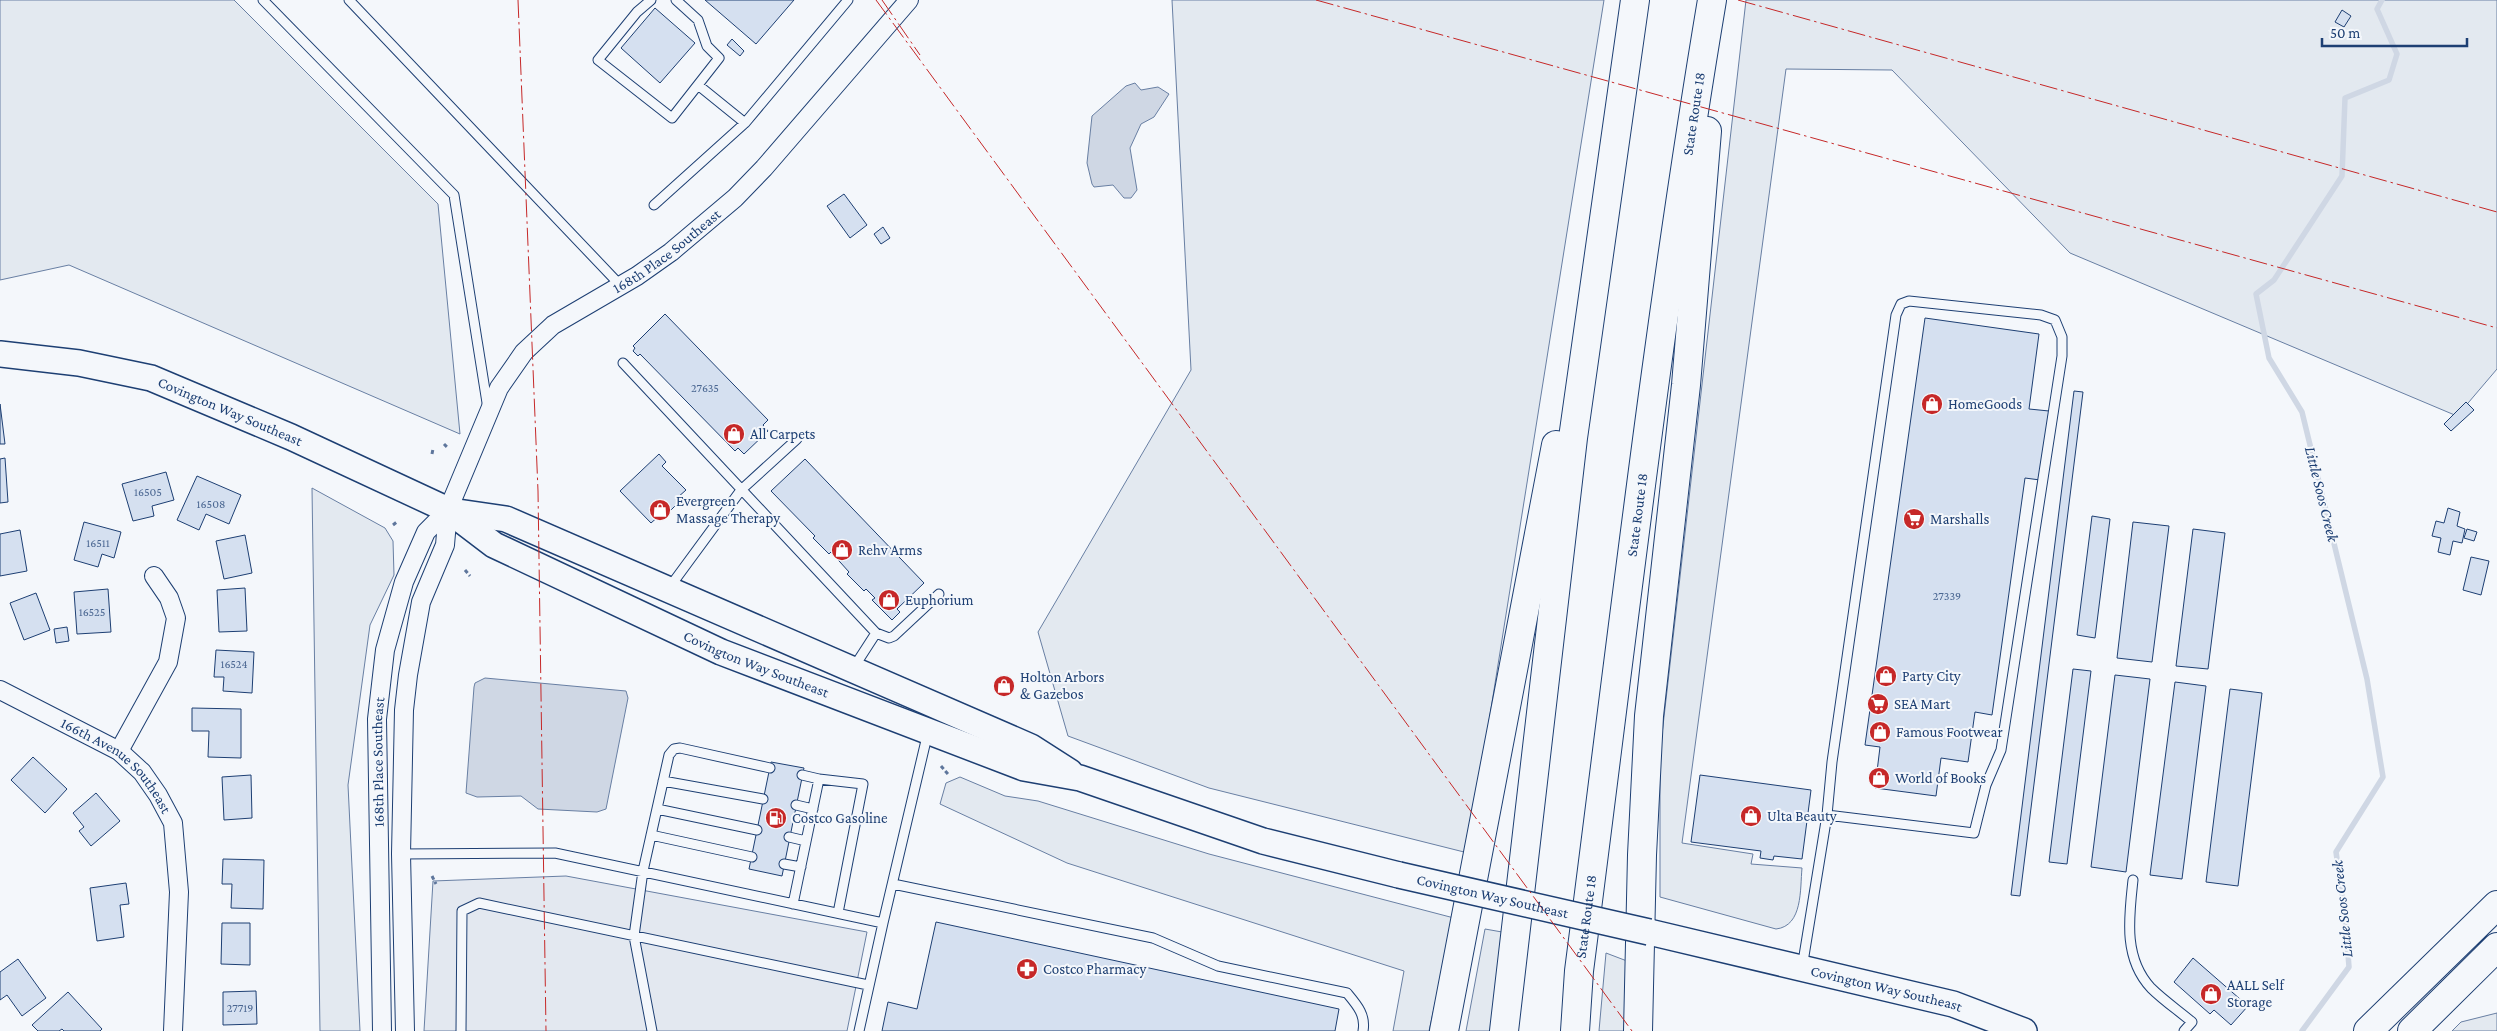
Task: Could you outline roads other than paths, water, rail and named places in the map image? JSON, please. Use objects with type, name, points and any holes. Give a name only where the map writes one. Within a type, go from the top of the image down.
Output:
[{"type":"main road","points":[[1504,1031],[1573,438],[1635,0]]},
{"type":"main road","name":"State Route 18","points":[[1575,1031],[1579,970],[1630,564],[1680,189],[1712,0]]},
{"type":"main road","points":[[1638,1031],[1642,855],[1649,716],[1686,385],[1718,0]]},
{"type":"main road","points":[[1444,1031],[1613,147]]},
{"type":"main road","points":[[2368,1031],[2497,904]]},
{"type":"main road","points":[[2412,1031],[2497,947]]},
{"type":"street","name":"168th Place Southeast","points":[[404,1031],[401,854],[404,710],[408,675],[422,602],[445,545],[448,510],[499,388],[510,370],[539,337],[569,314],[621,286],[671,252],[735,198],[770,162],[907,1]]},
{"type":"street","name":"Covington Way Southeast","points":[[0,354],[79,363],[151,378],[291,437],[448,510],[494,545],[721,652],[1024,768],[1080,778],[1263,841],[1399,875],[1953,1004],[2024,1031]]},
{"type":"street","name":"168th Place Southeast","points":[[382,1031],[377,719],[385,650],[404,582],[426,532],[448,510]]},
{"type":"street","name":"Covington Way Southeast","points":[[448,510],[506,519],[1031,747],[1080,778]]},
{"type":"street","points":[[119,751],[168,662],[176,618],[169,598],[154,576]]},
{"type":"street","points":[[721,652],[780,662],[841,685],[851,678],[852,669]]},
{"type":"street","name":"166th Avenue Southeast","points":[[0,690],[119,751],[142,772],[158,795],[173,823],[179,892],[173,1031]]},
{"type":"lane","points":[[263,0],[454,195],[488,413]]},
{"type":"lane","points":[[349,0],[621,286]]},
{"type":"lane","points":[[651,0],[637,12],[598,60],[672,118],[719,58],[707,46],[698,20],[676,0]]},
{"type":"lane","points":[[654,205],[746,123],[848,0]]},
{"type":"lane","points":[[698,85],[746,123]]},
{"type":"lane","points":[[1802,968],[1827,815],[1832,762],[1896,315],[1901,304],[1909,301],[2041,315],[2055,320],[2062,337],[2062,356],[2001,750],[1986,785],[1974,833],[1827,815]]},
{"type":"lane","points":[[623,363],[876,633],[889,638],[894,636],[939,594]]},
{"type":"lane","points":[[668,589],[741,490],[797,438]]},
{"type":"lane","points":[[852,669],[876,633]]},
{"type":"lane","points":[[859,1031],[882,923],[893,884],[928,731]]},
{"type":"lane","points":[[652,1031],[634,936],[643,871],[669,755],[674,748],[680,748],[770,768]]},
{"type":"lane","points":[[802,775],[819,779],[864,784],[838,913]]},
{"type":"lane","points":[[793,904],[819,779]]},
{"type":"lane","points":[[663,780],[764,799]]},
{"type":"lane","points":[[796,805],[813,808]]},
{"type":"lane","points":[[657,809],[757,830]]},
{"type":"lane","points":[[651,836],[752,857]]},
{"type":"lane","points":[[789,837],[806,840]]},
{"type":"lane","points":[[401,854],[555,853],[882,923]]},
{"type":"lane","points":[[784,864],[801,867]]},
{"type":"lane","points":[[2133,880],[2128,927],[2132,951],[2150,987],[2192,1022],[2184,1031]]},
{"type":"lane","points":[[893,884],[1154,938],[1218,966],[1347,993],[1357,1004],[1365,1021],[1363,1031]]},
{"type":"lane","points":[[461,1031],[462,911],[479,903],[868,985]]},
{"type":"waterway","name":"Little Soos Creek","points":[[2302,1031],[2349,967],[2345,916],[2336,852],[2383,777],[2367,679],[2302,412],[2269,358],[2256,294],[2274,280],[2342,176],[2345,98],[2389,80],[2397,54],[2377,9],[2382,0]]},
{"type":"place","name":"HomeGoods","points":[[1932,404]]},
{"type":"place","name":"All Carpets","points":[[734,434]]},
{"type":"place","name":"Evergreen Massage Therapy","points":[[660,510]]},
{"type":"place","name":"Marshalls","points":[[1914,519]]},
{"type":"place","name":"Rehv Arms","points":[[842,550]]},
{"type":"place","name":"Euphorium","points":[[889,600]]},
{"type":"place","name":"Party City","points":[[1886,676]]},
{"type":"place","name":"Holton Arbors & Gazebos","points":[[1004,686]]},
{"type":"place","name":"SEA Mart","points":[[1878,704]]},
{"type":"place","name":"Famous Footwear","points":[[1880,732]]},
{"type":"place","name":"World of Books","points":[[1879,778]]},
{"type":"place","name":"Ulta Beauty","points":[[1751,816]]},
{"type":"place","name":"Costco Gasoline","points":[[776,818]]},
{"type":"place","name":"Costco Pharmacy","points":[[1027,969]]},
{"type":"place","name":"AALL Self Storage","points":[[2211,994]]}]
